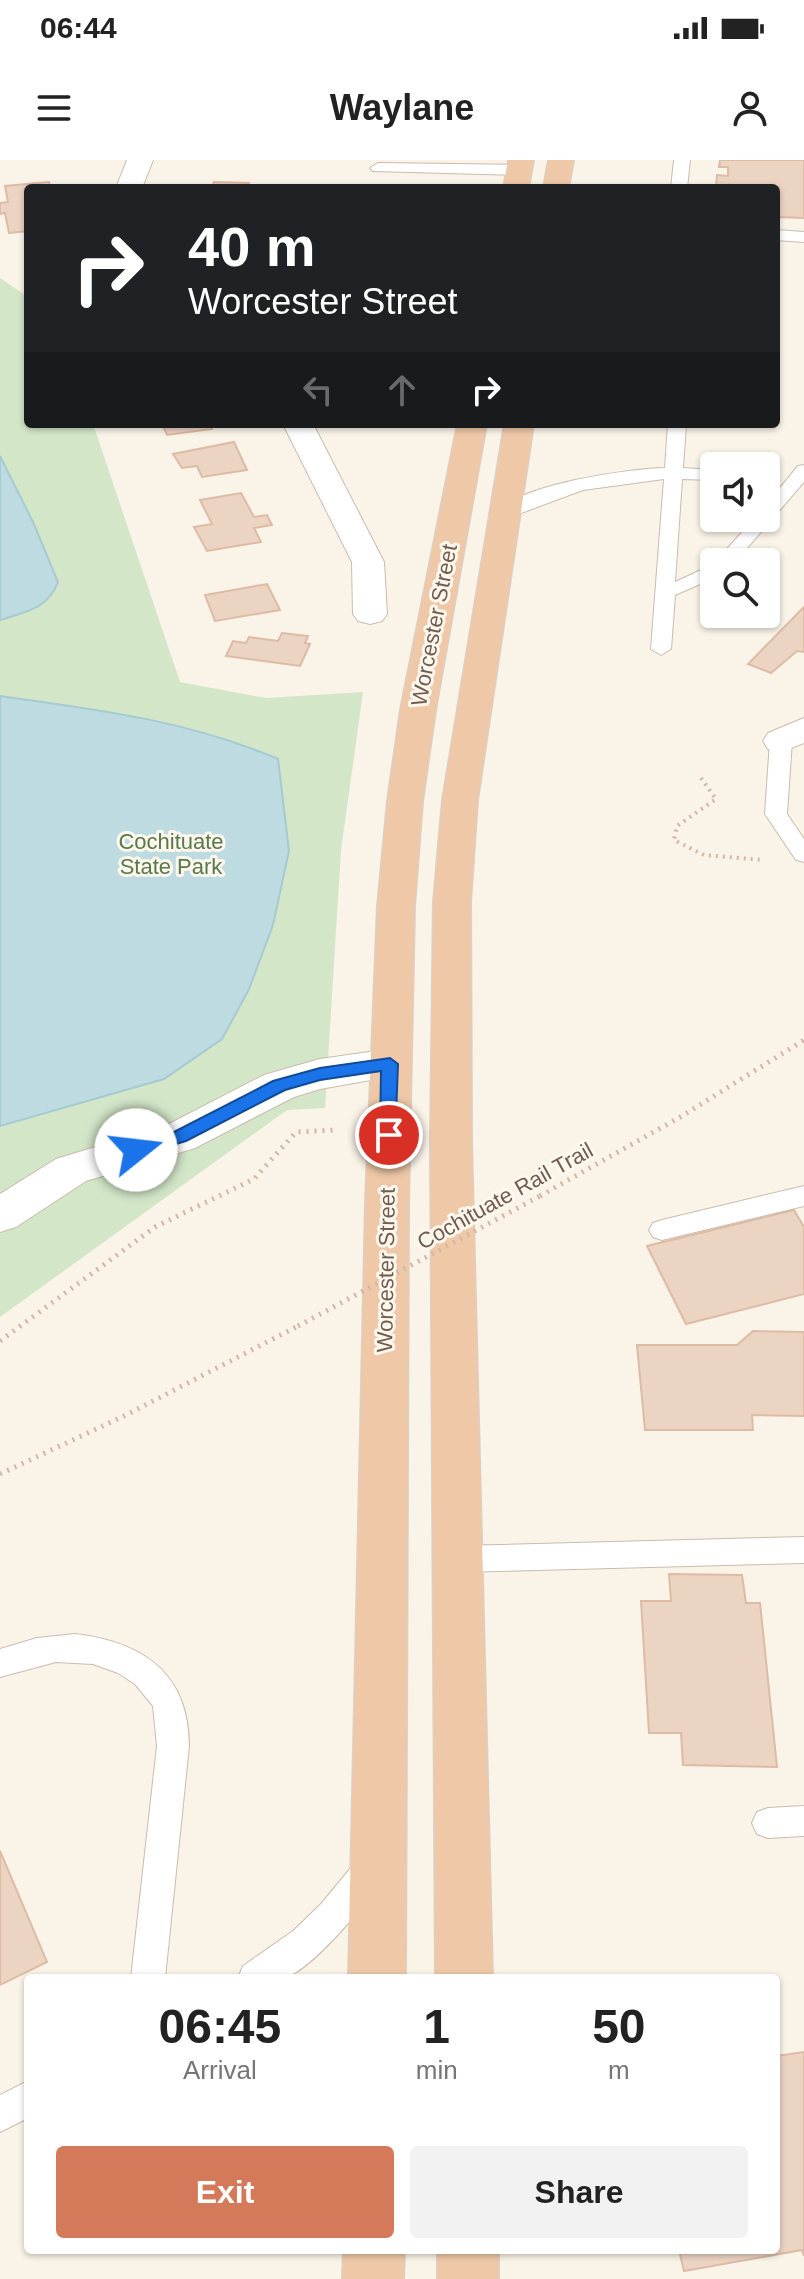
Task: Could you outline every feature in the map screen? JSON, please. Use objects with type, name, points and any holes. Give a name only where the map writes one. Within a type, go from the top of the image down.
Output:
[{"type":"highway","points":[[557,184],[561,160]]},
{"type":"highway","name":"Worcester Street","points":[[377,1974],[390,1064],[396,906],[405,801],[425,668],[471,428]]},
{"type":"highway","points":[[464,1974],[451,1089],[452,902],[460,800],[518,428]]},
{"type":"highway","points":[[373,2279],[374,2254]]},
{"type":"highway","points":[[468,2254],[468,2279]]},
{"type":"street","points":[[131,184],[140,160]]},
{"type":"street","points":[[300,428],[368,562],[370,614]]},
{"type":"street","points":[[0,1215],[71,1170],[89,1162],[180,1137],[279,1086],[320,1074],[390,1064]]},
{"type":"lane","points":[[679,184],[682,160]]},
{"type":"lane","points":[[378,168],[519,173]]},
{"type":"lane","points":[[780,235],[804,237]]},
{"type":"lane","points":[[661,649],[677,428]]},
{"type":"lane","points":[[505,513],[558,489],[674,472],[700,474]]},
{"type":"lane","points":[[780,478],[800,476]]},
{"type":"lane","points":[[780,499],[800,476]]},
{"type":"lane","points":[[737,548],[752,532]]},
{"type":"lane","points":[[665,592],[700,578]]},
{"type":"lane","points":[[792,735],[776,814],[804,855]]},
{"type":"lane","points":[[662,1230],[804,1196]]},
{"type":"lane","points":[[458,1559],[804,1550]]},
{"type":"lane","points":[[0,1663],[40,1649],[81,1647],[127,1661],[152,1679],[164,1694],[170,1709],[173,1746],[148,1974]]},
{"type":"lane","points":[[768,1823],[804,1821]]},
{"type":"lane","points":[[261,1974],[322,1930],[378,1860]]},
{"type":"lane","points":[[0,2114],[24,2101]]},
{"type":"path","points":[[701,778],[716,799],[677,826],[674,840],[681,847],[705,855],[775,860]]},
{"type":"path","name":"Cochituate Rail Trail","points":[[0,1474],[124,1416],[540,1196],[682,1116],[804,1040]]},
{"type":"path","points":[[0,1341],[155,1227],[254,1179],[296,1132],[337,1130]]},
{"type":"green space","name":"Cochituate State Park","points":[[0,278],[24,294],[24,428],[94,428],[180,682],[266,698],[363,692],[341,850],[325,1108],[287,1110],[0,1317]]},
{"type":"water","points":[[0,456],[58,582],[42,604],[0,620]]},
{"type":"water","points":[[0,696],[142,718],[211,735],[278,759],[289,851],[273,925],[249,989],[222,1039],[164,1079],[0,1126]]},
{"type":"building","points":[[720,160],[804,160],[804,218],[780,217],[780,184],[716,184],[717,175],[728,176],[728,167],[719,167]]},
{"type":"building","points":[[214,182],[249,183],[249,184]]},
{"type":"building","points":[[24,184],[24,231],[9,233],[5,213],[0,214],[0,203],[8,202],[5,186]]},
{"type":"building","points":[[164,428],[212,429],[167,435]]},
{"type":"building","points":[[234,442],[247,470],[202,477],[197,466],[182,468],[173,454]]},
{"type":"building","points":[[241,493],[254,517],[267,515],[272,525],[254,528],[261,542],[207,551],[194,527],[212,524],[200,500]]},
{"type":"building","points":[[267,584],[280,610],[215,621],[205,595]]},
{"type":"building","points":[[804,607],[804,652],[797,651],[771,673],[748,664]]},
{"type":"building","points":[[282,633],[308,636],[305,643],[310,644],[300,666],[226,656],[233,641],[246,643],[249,637],[278,641]]},
{"type":"building","points":[[794,1210],[804,1227],[804,1294],[686,1324],[647,1246]]},
{"type":"building","points":[[753,1331],[804,1332],[804,1416],[752,1415],[753,1430],[645,1430],[637,1345],[737,1345]]},
{"type":"building","points":[[669,1574],[742,1575],[746,1603],[760,1603],[777,1767],[683,1765],[681,1733],[649,1733],[641,1601],[671,1601]]},
{"type":"building","points":[[0,1851],[47,1962],[0,1985]]},
{"type":"building","points":[[804,2052],[804,2256],[802,2250],[780,2254],[780,2055]]},
{"type":"building","points":[[680,2254],[780,2254],[684,2271]]},
{"type":"route","points":[[136,1150],[180,1137],[257,1095],[299,1079],[390,1064],[389,1135]]}]
